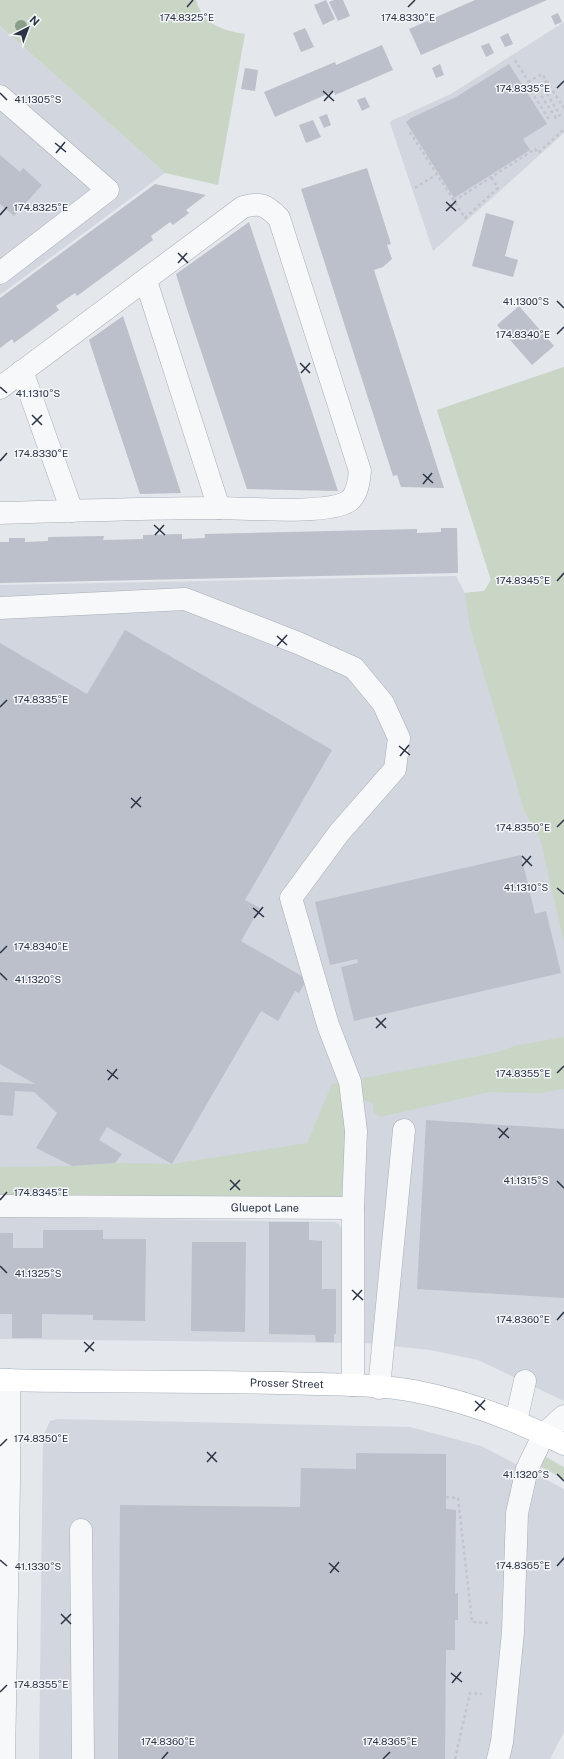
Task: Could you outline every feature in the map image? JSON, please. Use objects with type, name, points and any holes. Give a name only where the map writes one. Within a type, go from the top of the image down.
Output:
[{"type":"main road","name":"Prosser Street","points":[[4,1380],[353,1385],[412,1391],[455,1400],[516,1421],[564,1444]]},
{"type":"street","points":[[0,96],[108,190],[0,273]]},
{"type":"street","points":[[0,388],[146,281],[243,207],[256,204],[268,207],[279,218],[360,470],[358,486],[349,500],[331,508],[219,508],[0,513]]},
{"type":"street","points":[[146,281],[219,508]]},
{"type":"street","points":[[22,371],[72,511]]},
{"type":"street","points":[[0,608],[185,599],[298,643],[354,668],[383,703],[399,738],[395,769],[339,833],[291,898],[328,1025],[350,1082],[356,1130],[353,1208],[353,1385]]},
{"type":"street","points":[[379,1388],[404,1130]]},
{"type":"street","name":"Gluepot Lane","points":[[0,1206],[353,1208]]},
{"type":"street","points":[[4,1380],[9,1482],[3,1669],[4,1759]]},
{"type":"street","points":[[516,1421],[525,1381]]},
{"type":"street","points":[[498,1759],[507,1694],[513,1624],[517,1513],[527,1469],[544,1434],[564,1416]]},
{"type":"street","points":[[81,1530],[83,1759]]},
{"type":"path","points":[[515,60],[528,82],[533,89],[536,88],[556,118],[560,115],[541,84],[546,81]]},
{"type":"path","points":[[528,82],[542,74],[564,108]]},
{"type":"path","points":[[533,89],[531,91],[550,121]]},
{"type":"path","points":[[454,201],[535,149],[538,153],[564,129]]},
{"type":"path","points":[[410,132],[465,218],[498,188],[491,177]]},
{"type":"path","points":[[415,188],[437,174]]},
{"type":"path","points":[[446,1497],[458,1498],[472,1622],[513,1624]]},
{"type":"path","points":[[455,1759],[470,1693],[507,1694]]},
{"type":"shaded area","points":[[564,22],[564,133],[433,251],[390,123],[391,121],[451,94]]},
{"type":"shaded area","points":[[0,26],[165,173],[0,295]]},
{"type":"shaded area","points":[[564,367],[564,1401],[478,1360],[430,1350],[365,1343],[364,1197],[0,1195],[0,585],[456,576],[465,593],[484,591],[491,580],[437,410]]},
{"type":"shaded area","points":[[0,1217],[335,1222],[339,1224],[343,1233],[343,1343],[0,1339]]},
{"type":"shaded area","points":[[58,1419],[410,1427],[481,1446],[564,1489],[564,1732],[550,1759],[39,1759],[43,1437],[50,1421]]},
{"type":"green space","points":[[0,0],[196,0],[203,15],[214,25],[229,31],[245,34],[218,185],[165,173],[0,26]]},
{"type":"green space","points":[[564,367],[564,942],[540,838],[525,813],[470,627],[465,593],[484,591],[491,580],[437,410]]},
{"type":"green space","points":[[564,1037],[564,1089],[540,1093],[490,1092],[381,1117],[374,1113],[373,1104],[362,1099],[363,1078],[454,1061],[502,1051],[514,1046]]},
{"type":"green space","points":[[339,1083],[346,1100],[344,1196],[0,1195],[0,1167],[72,1166],[115,1163],[172,1164],[307,1143],[332,1084]]},
{"type":"green space","points":[[546,1457],[564,1467],[564,1479],[539,1466]]},
{"type":"building","points":[[326,0],[335,19],[323,25],[314,5]]},
{"type":"building","points":[[334,0],[343,0],[350,16],[338,21],[329,2]]},
{"type":"building","points":[[475,0],[547,0],[421,55],[409,29]]},
{"type":"building","points":[[558,13],[562,22],[555,25],[551,16]]},
{"type":"building","points":[[305,28],[314,47],[301,52],[293,33]]},
{"type":"building","points":[[508,33],[513,44],[505,47],[500,37]]},
{"type":"building","points":[[489,43],[494,53],[486,57],[481,46]]},
{"type":"building","points":[[382,45],[393,70],[335,95],[334,91],[275,117],[264,92],[335,62],[336,65]]},
{"type":"building","points":[[440,64],[444,75],[436,78],[432,68]]},
{"type":"building","points":[[509,64],[547,124],[523,139],[530,150],[454,198],[406,122],[411,118],[456,97]]},
{"type":"building","points":[[245,68],[258,70],[255,91],[241,89]]},
{"type":"building","points":[[365,97],[370,107],[362,111],[357,100]]},
{"type":"building","points":[[327,114],[331,125],[324,128],[319,117]]},
{"type":"building","points":[[313,120],[321,137],[306,143],[299,125]]},
{"type":"building","points":[[0,155],[20,172],[23,168],[42,185],[14,216],[0,204]]},
{"type":"building","points":[[367,168],[391,244],[387,245],[392,259],[383,267],[374,270],[444,488],[401,487],[397,475],[393,476],[301,189]]},
{"type":"building","points":[[155,184],[206,195],[186,210],[189,213],[173,225],[170,222],[151,236],[153,240],[77,296],[75,293],[56,306],[59,310],[14,343],[12,339],[0,348],[0,298]]},
{"type":"building","points":[[486,213],[514,221],[505,256],[518,260],[513,277],[472,266]]},
{"type":"building","points":[[249,222],[338,491],[247,489],[186,306],[176,274]]},
{"type":"building","points":[[519,306],[554,346],[532,365],[497,325]]},
{"type":"building","points":[[123,316],[181,493],[140,494],[105,389],[89,340]]},
{"type":"building","points":[[441,528],[457,528],[458,573],[0,583],[0,542],[9,542],[9,538],[25,538],[25,542],[48,541],[48,537],[104,536],[103,540],[143,539],[143,535],[182,534],[182,539],[205,538],[205,534],[417,529],[417,533],[441,532]]},
{"type":"building","points":[[125,630],[332,750],[245,900],[260,908],[241,941],[307,979],[299,993],[295,991],[278,1021],[261,1011],[172,1164],[107,1127],[99,1140],[122,1154],[115,1163],[72,1166],[36,1148],[57,1113],[34,1092],[15,1091],[13,1116],[0,1115],[0,1082],[35,1084],[0,1064],[0,643],[87,694]]},
{"type":"building","points":[[521,855],[535,914],[546,911],[561,973],[354,1021],[341,967],[358,963],[357,959],[330,965],[315,902]]},
{"type":"building","points":[[426,1120],[564,1129],[564,1298],[417,1289]]},
{"type":"building","points":[[269,1222],[309,1222],[309,1240],[322,1241],[322,1289],[336,1289],[336,1334],[334,1334],[334,1342],[316,1342],[315,1335],[269,1334]]},
{"type":"building","points":[[43,1230],[103,1230],[103,1239],[146,1239],[145,1321],[93,1320],[93,1315],[42,1314],[42,1338],[12,1338],[12,1314],[0,1314],[0,1233],[13,1233],[13,1248],[43,1248]]},
{"type":"building","points":[[192,1242],[246,1242],[245,1332],[191,1331]]},
{"type":"building","points":[[356,1453],[446,1454],[446,1509],[456,1510],[455,1594],[458,1593],[458,1620],[455,1620],[455,1650],[446,1650],[445,1759],[118,1759],[120,1505],[300,1507],[301,1468],[356,1469]]}]
